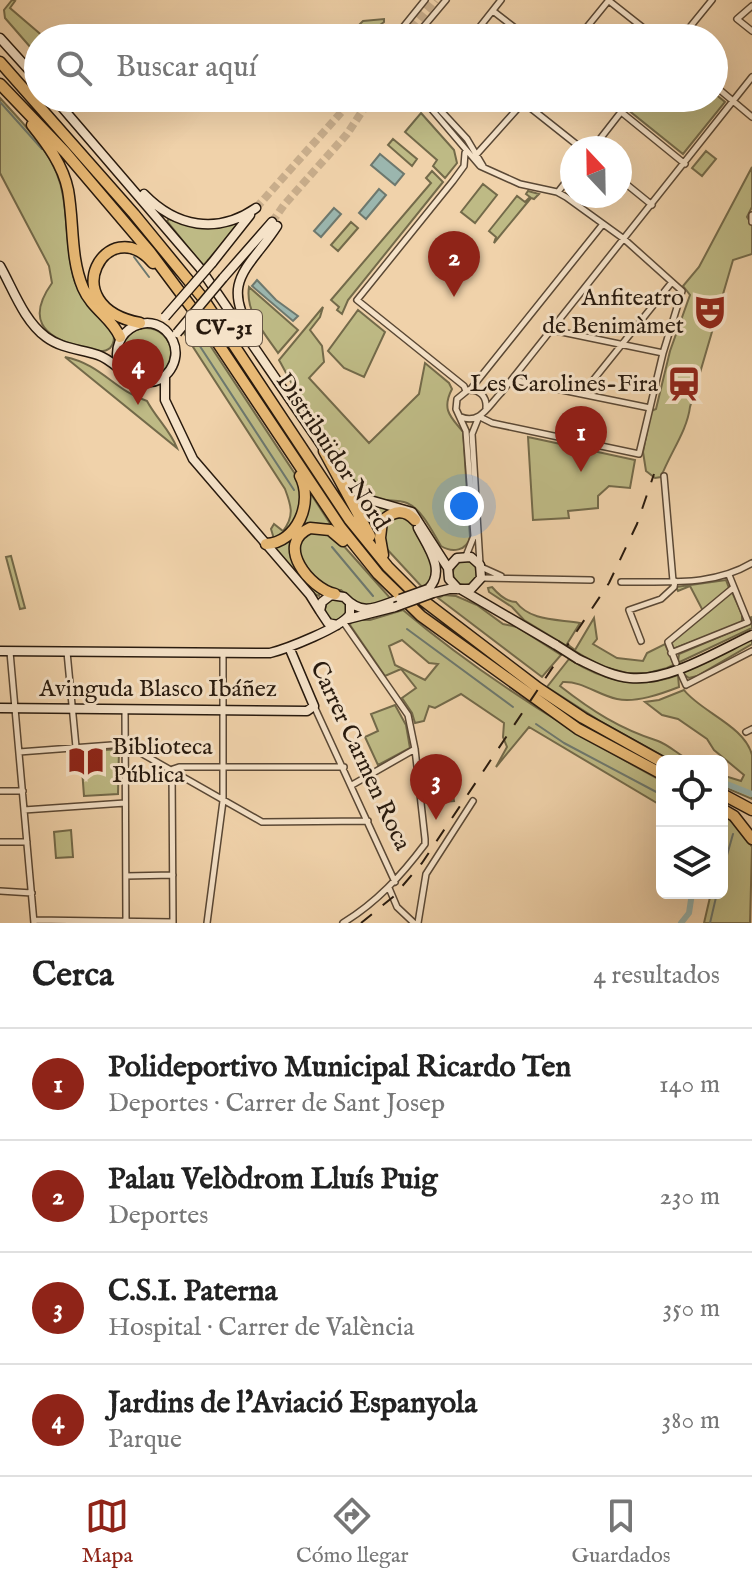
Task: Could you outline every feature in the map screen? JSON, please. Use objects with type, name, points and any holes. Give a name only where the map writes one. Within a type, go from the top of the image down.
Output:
[{"type":"highway","name":"Distribuïdor Nord","points":[[0,62],[24,89]]},
{"type":"highway","name":"Distribuïdor Nord","points":[[0,84],[24,109]]},
{"type":"highway","points":[[10,94],[48,145],[60,167],[68,189],[74,257],[81,281],[92,304],[114,324],[120,337]]},
{"type":"highway","name":"Distribuïdor Nord","points":[[27,112],[126,224],[192,308],[341,528],[395,599],[578,729],[656,771]]},
{"type":"highway","name":"Distribuïdor Nord","points":[[44,112],[193,286],[349,519],[388,567],[432,606],[583,718],[656,759]]},
{"type":"highway","points":[[140,323],[126,320],[104,305],[93,289],[92,272],[99,259],[114,249],[134,249],[147,257],[192,308]]},
{"type":"highway","points":[[266,544],[281,542],[291,533],[304,509],[306,494],[303,480],[285,452],[282,439]]},
{"type":"highway","points":[[324,451],[369,536],[383,555],[421,590],[432,606]]},
{"type":"highway","points":[[383,555],[380,538],[382,521],[397,511],[415,520]]},
{"type":"highway","points":[[330,597],[318,588],[295,555],[295,543],[306,530],[321,528],[337,534],[395,599]]},
{"type":"highway","points":[[728,794],[752,803]]},
{"type":"highway","points":[[728,796],[752,810]]},
{"type":"highway","points":[[728,805],[752,817]]},
{"type":"highway","points":[[728,812],[752,839]]},
{"type":"street","points":[[406,24],[425,0]]},
{"type":"street","points":[[426,24],[446,0]]},
{"type":"street","points":[[482,24],[501,0]]},
{"type":"street","points":[[589,24],[609,0],[639,24]]},
{"type":"street","points":[[692,24],[712,0]]},
{"type":"street","points":[[752,6],[737,19],[752,31]]},
{"type":"street","points":[[493,11],[510,24]]},
{"type":"street","points":[[0,38],[24,65]]},
{"type":"street","points":[[728,109],[752,77]]},
{"type":"street","points":[[728,96],[752,117]]},
{"type":"street","points":[[66,112],[200,268],[324,451],[363,498],[407,509],[437,547],[451,583],[578,659],[606,673],[631,678],[656,677],[752,635]]},
{"type":"street","points":[[434,112],[476,163],[520,184],[557,192],[624,239],[682,294],[663,353],[639,454],[479,418],[471,420],[461,417]]},
{"type":"street","points":[[442,112],[467,139],[487,169]]},
{"type":"street","points":[[476,155],[512,112]]},
{"type":"street","points":[[538,112],[567,136]]},
{"type":"street","points":[[602,136],[621,112],[685,164]]},
{"type":"street","points":[[492,606],[479,581],[472,434],[479,418],[513,380],[725,112]]},
{"type":"street","points":[[465,150],[464,166],[357,300],[468,390],[478,391],[485,398],[486,408]]},
{"type":"street","points":[[104,155],[156,206],[182,220],[220,224],[242,217],[256,208],[165,317],[154,324]]},
{"type":"street","points":[[557,192],[560,188]]},
{"type":"street","points":[[632,189],[652,205]]},
{"type":"street","points":[[0,266],[38,331],[61,346],[99,355],[132,380],[148,383],[165,377],[173,367],[175,338],[223,278],[275,224],[247,265],[237,287],[240,311],[268,366]]},
{"type":"street","points":[[430,591],[461,557],[474,536],[466,431],[456,404],[459,395],[468,390],[603,224]]},
{"type":"street","points":[[582,394],[672,282]]},
{"type":"street","points":[[120,369],[116,349],[120,337],[129,328],[140,323],[154,324],[175,338]]},
{"type":"street","points":[[552,330],[663,353]]},
{"type":"street","points":[[99,355],[116,349]]},
{"type":"street","points":[[165,377],[165,400]]},
{"type":"street","points":[[513,380],[650,408]]},
{"type":"street","points":[[148,383],[165,400],[193,459],[310,595],[328,623],[343,622]]},
{"type":"street","points":[[485,398],[501,393]]},
{"type":"street","points":[[641,641],[629,610],[661,599],[674,587],[664,476]]},
{"type":"street","points":[[415,520],[424,528]]},
{"type":"street","points":[[415,520],[437,571],[430,591]]},
{"type":"street","points":[[437,547],[475,560],[480,566],[505,578]]},
{"type":"street","points":[[621,582],[709,580],[729,575],[752,563]]},
{"type":"street","points":[[671,653],[748,622],[729,575]]},
{"type":"street","points":[[310,595],[344,597],[350,604],[368,609],[430,591],[471,589],[479,581],[505,578],[591,580]]},
{"type":"street","points":[[676,663],[668,642],[733,588]]},
{"type":"street","points":[[306,639],[317,626],[330,597]]},
{"type":"street","points":[[172,770],[173,922],[34,922],[15,708],[5,651],[270,653],[395,599]]},
{"type":"street","points":[[343,622],[350,604]]},
{"type":"street","points":[[343,622],[408,715],[415,749],[425,844],[389,888],[343,923]]},
{"type":"street","name":"Carrer Carmen Roca","points":[[289,647],[395,882]]},
{"type":"street","points":[[67,651],[76,747]]},
{"type":"street","points":[[681,674],[686,685],[752,651]]},
{"type":"street","points":[[207,923],[223,801],[223,652]]},
{"type":"street","name":"Avinguda Blasco Ibáñez","points":[[0,708],[307,711],[314,706]]},
{"type":"street","points":[[124,709],[126,921]]},
{"type":"street","points":[[19,752],[125,744],[262,822],[368,821]]},
{"type":"street","points":[[352,785],[415,749]]},
{"type":"street","points":[[172,770],[179,767],[344,767]]},
{"type":"street","points":[[0,791],[23,791]]},
{"type":"street","points":[[389,888],[397,907],[412,922],[426,874],[473,801]]},
{"type":"street","points":[[24,810],[125,803]]},
{"type":"street","points":[[0,842],[27,842]]},
{"type":"street","points":[[126,876],[173,875]]},
{"type":"street","points":[[0,891],[32,893]]},
{"type":"shaded area","points":[[12,0],[15,1],[10,8],[29,24],[24,24],[24,40],[5,18],[4,10]]},
{"type":"shaded area","points":[[384,19],[381,24],[360,24]]},
{"type":"shaded area","points":[[0,98],[39,142],[60,181],[75,282],[89,306],[114,336],[107,350],[95,351],[66,342],[42,324],[40,306],[52,283],[49,266],[0,173]]},
{"type":"shaded area","points":[[631,112],[717,112],[683,154]]},
{"type":"shaded area","points":[[421,113],[454,150],[457,163],[445,178],[433,166],[437,160],[405,132]]},
{"type":"shaded area","points":[[393,139],[417,159],[412,166],[388,145]]},
{"type":"shaded area","points":[[706,151],[716,159],[702,176],[692,168]]},
{"type":"shaded area","points":[[752,167],[752,207],[747,217],[752,225],[752,254],[733,260],[685,425],[661,477],[655,478],[646,471],[643,452],[651,411],[656,409],[670,351],[690,295],[683,286],[699,267]]},
{"type":"shaded area","points":[[432,171],[443,182],[348,300],[342,314],[331,300],[431,183],[426,178]]},
{"type":"shaded area","points":[[483,184],[497,195],[475,223],[461,212]]},
{"type":"shaded area","points":[[528,191],[539,194],[531,198],[494,243],[496,237],[489,231],[517,196],[525,202],[530,197],[526,194]]},
{"type":"shaded area","points":[[167,221],[205,227],[241,221],[203,266]]},
{"type":"shaded area","points":[[351,222],[358,228],[338,251],[331,245]]},
{"type":"shaded area","points":[[249,287],[298,330],[278,353],[253,314]]},
{"type":"shaded area","points":[[323,307],[310,330],[322,346],[324,362],[309,378],[369,443],[419,394],[425,363],[449,383],[452,389],[447,408],[463,432],[470,537],[462,548],[454,550],[441,546],[422,516],[407,503],[365,494],[343,470],[319,432],[279,360]]},
{"type":"shaded area","points":[[358,310],[385,332],[364,377],[344,368],[328,351]]},
{"type":"shaded area","points":[[194,321],[299,480],[298,515],[286,534],[274,539],[271,529],[274,524],[283,531],[289,520],[290,505],[285,489],[184,333]]},
{"type":"shaded area","points":[[146,328],[164,335],[171,353],[164,371],[146,378],[128,371],[121,353],[128,335]]},
{"type":"shaded area","points":[[65,357],[88,365],[126,391],[147,401],[177,448]]},
{"type":"shaded area","points":[[528,437],[635,460],[630,488],[609,486],[598,496],[598,508],[568,511],[569,518],[533,520]]},
{"type":"shaded area","points":[[309,491],[331,525],[310,523],[300,529],[300,573],[320,593],[319,596],[312,593],[274,548],[290,539]]},
{"type":"shaded area","points":[[354,497],[372,506],[394,509],[377,524],[377,544]]},
{"type":"shaded area","points":[[394,517],[410,521],[433,565],[433,580],[425,587],[385,547],[385,524]]},
{"type":"shaded area","points":[[316,532],[334,537],[342,544],[391,599],[366,606],[356,603],[341,590],[327,590],[307,568],[298,551],[304,537]]},
{"type":"shaded area","points":[[11,556],[25,608],[20,609],[6,557]]},
{"type":"shaded area","points":[[465,561],[474,564],[477,573],[474,582],[465,585],[456,582],[453,573],[456,564]]},
{"type":"shaded area","points":[[726,580],[729,588],[703,611],[690,586],[678,591],[676,587]]},
{"type":"shaded area","points":[[492,587],[502,597],[516,602],[536,616],[580,623],[567,644],[575,650],[594,618],[597,639],[593,644],[617,658],[643,661],[647,653],[665,644],[674,665],[648,673],[627,673],[604,667],[585,657],[524,620],[512,607],[489,592],[488,588]]},
{"type":"shaded area","points":[[732,592],[742,614],[742,623],[673,649],[671,642]]},
{"type":"shaded area","points":[[456,596],[477,605],[503,624],[517,627],[561,655],[542,677],[438,598]]},
{"type":"shaded area","points":[[336,598],[344,601],[347,609],[344,617],[336,620],[328,617],[325,609],[328,601]]},
{"type":"shaded area","points":[[403,610],[464,658],[528,702],[656,778],[656,802],[529,727],[496,767],[507,747],[503,737],[504,723],[461,694],[435,708],[429,706],[424,721],[415,723],[402,698],[416,688],[401,669],[385,676],[350,625],[352,620],[370,620]],"holes":[[[402,640],[429,663],[438,664],[425,680],[395,665],[389,646]]]},
{"type":"shaded area","points":[[752,617],[752,628],[675,664],[679,654],[745,626],[748,618]]},
{"type":"shaded area","points":[[752,639],[752,644],[697,676],[689,678],[682,673]]},
{"type":"shaded area","points":[[569,659],[595,673],[621,681],[649,682],[678,675],[679,687],[632,700],[610,697],[570,682],[563,682],[560,686],[607,718],[681,755],[661,755],[547,687]]},
{"type":"shaded area","points":[[684,690],[741,736],[752,755],[752,799],[728,789],[728,777],[741,781],[744,775],[728,762],[728,755],[720,755],[707,739],[678,719],[662,715],[645,702]]},
{"type":"shaded area","points":[[395,705],[406,725],[410,748],[378,765],[365,737],[378,731],[371,714]]},
{"type":"shaded area","points":[[119,749],[118,794],[84,796],[82,769],[92,769],[90,751]]},
{"type":"shaded area","points":[[452,788],[454,801],[429,803],[428,790]]},
{"type":"shaded area","points":[[728,818],[752,847],[750,923],[704,923],[710,899],[728,899]]},
{"type":"shaded area","points":[[71,830],[73,857],[56,858],[54,832]]},
{"type":"water","points":[[380,154],[404,174],[395,185],[371,165]]},
{"type":"water","points":[[379,189],[386,195],[366,219],[359,213]]},
{"type":"water","points":[[334,208],[341,214],[321,237],[314,231]]},
{"type":"water","points":[[257,280],[276,300],[298,316],[293,321],[252,286]]},
{"type":"waterway","points":[[0,102],[42,149]]},
{"type":"waterway","points":[[134,257],[149,277]]},
{"type":"waterway","points":[[188,328],[294,490]]},
{"type":"waterway","points":[[332,547],[373,596]]},
{"type":"waterway","points":[[407,629],[513,707]]},
{"type":"waterway","points":[[536,724],[564,743],[656,792]]},
{"type":"waterway","points":[[728,785],[752,794]]},
{"type":"waterway","points":[[728,852],[733,834]]},
{"type":"waterway","points":[[681,923],[689,913],[691,899]]},
{"type":"waterway","points":[[710,923],[716,899]]},
{"type":"tunnel","points":[[415,24],[435,0]]},
{"type":"tunnel","points":[[256,208],[342,112]]},
{"type":"tunnel","points":[[272,222],[347,134],[362,112]]},
{"type":"railway","points":[[361,923],[393,897],[422,863],[609,583],[637,524],[654,474]]},
{"type":"place","name":"Palau Velòdrom Lluís Puig","points":[[454,297]]},
{"type":"place","name":"Anfiteatro de Benimàmet","points":[[710,312]]},
{"type":"place","name":"Les Carolines-Fira","points":[[684,384]]},
{"type":"place","name":"Jardins de l'Aviació Espanyola","points":[[138,405]]},
{"type":"place","name":"Polideportivo Municipal Ricardo Ten","points":[[581,472]]},
{"type":"place","name":"Biblioteca Pública","points":[[86,761]]},
{"type":"place","name":"C.S.I. Paterna","points":[[436,820]]}]
